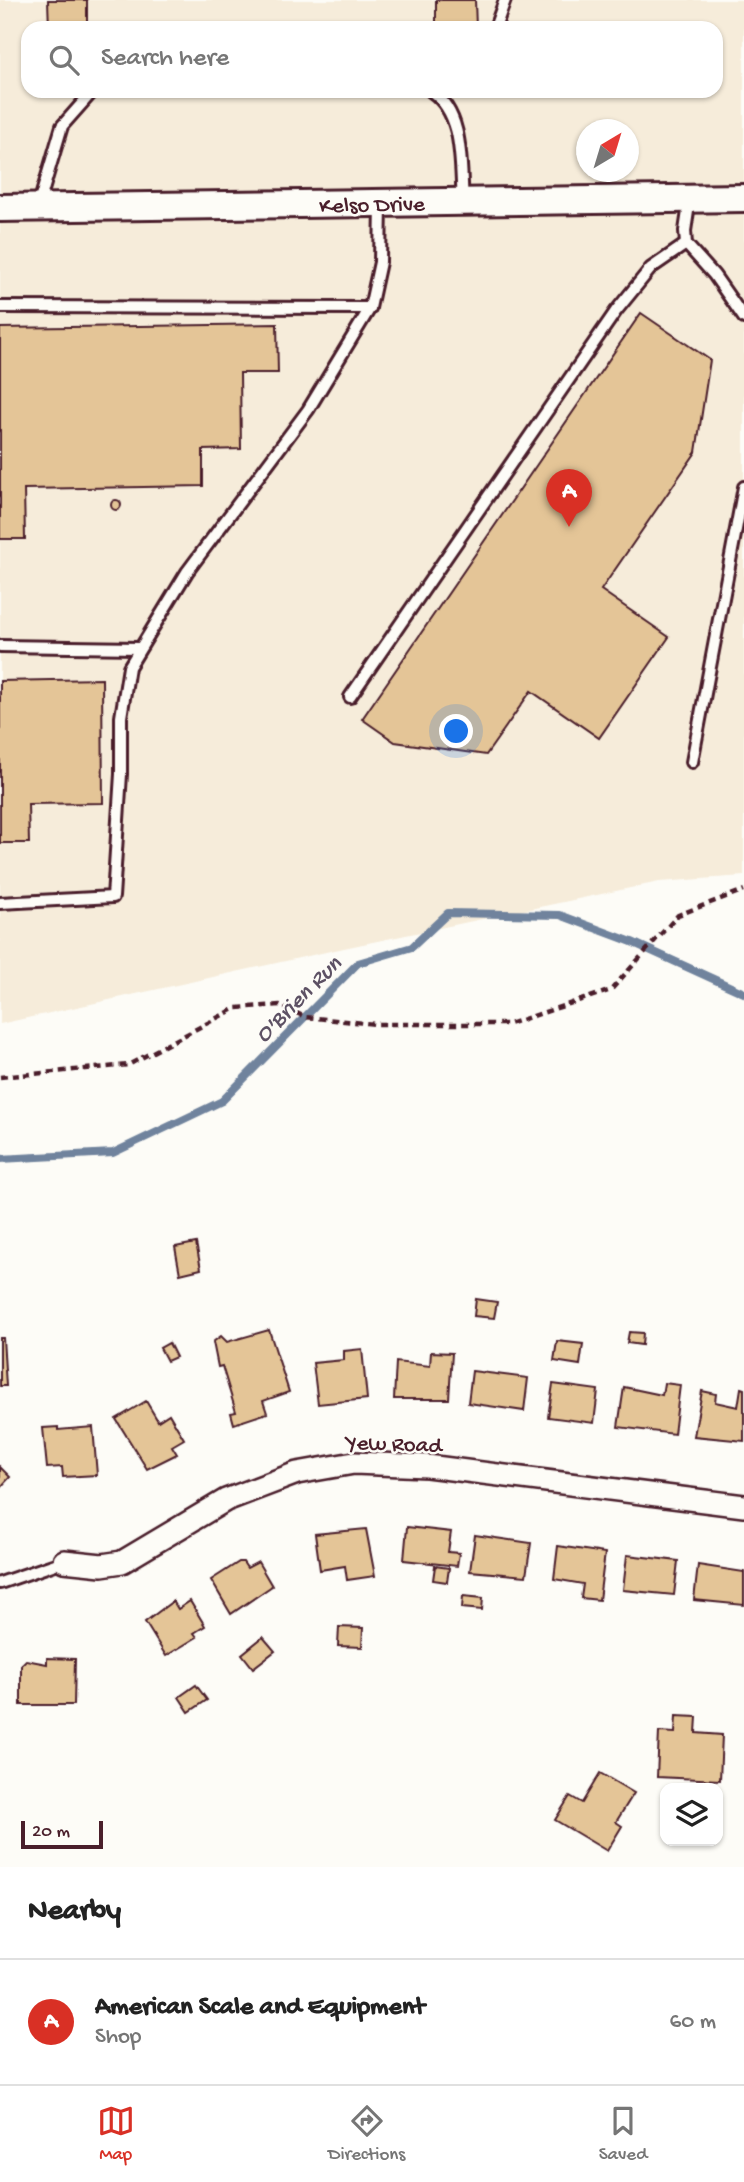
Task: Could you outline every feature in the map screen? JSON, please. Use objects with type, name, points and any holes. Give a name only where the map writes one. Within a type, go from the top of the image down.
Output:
[{"type":"street","name":"Kelso Drive","points":[[0,208],[744,198]]},
{"type":"street","name":"Yew Road","points":[[64,1561],[93,1565],[121,1562],[226,1500],[297,1474],[354,1462],[426,1466],[744,1506]]},
{"type":"lane","points":[[498,21],[505,0]]},
{"type":"lane","points":[[38,207],[62,126],[87,98]]},
{"type":"lane","points":[[446,98],[457,138],[463,202]]},
{"type":"lane","points":[[690,198],[685,231],[686,244],[714,275],[744,318]]},
{"type":"lane","points":[[0,903],[113,897],[124,683],[139,648],[187,572],[308,410],[370,308],[380,262],[381,203]]},
{"type":"lane","points":[[350,697],[616,310],[651,268],[686,244]]},
{"type":"lane","points":[[0,307],[370,308]]},
{"type":"lane","points":[[692,762],[744,487]]},
{"type":"lane","points":[[0,646],[139,648]]},
{"type":"lane","points":[[0,1583],[64,1561]]},
{"type":"path","points":[[0,1077],[128,1065],[236,1008],[280,1005],[305,1017],[375,1024],[509,1024],[611,990],[678,915],[744,890]]},
{"type":"shaded area","points":[[0,0],[744,0],[744,876],[659,882],[0,1024]]},
{"type":"building","points":[[48,0],[87,0],[87,21],[49,21]]},
{"type":"building","points":[[436,0],[475,0],[476,21],[436,21]]},
{"type":"building","points":[[641,313],[710,360],[696,452],[601,590],[669,637],[599,738],[531,691],[486,755],[395,742],[362,719]]},
{"type":"building","points":[[277,324],[278,373],[240,373],[241,449],[203,450],[203,486],[24,489],[25,539],[0,539],[0,328]]},
{"type":"building","points":[[116,500],[121,505],[116,510],[111,505]]},
{"type":"building","points":[[102,679],[103,803],[28,804],[29,843],[0,843],[0,681]]},
{"type":"building","points":[[196,1243],[201,1269],[180,1274],[175,1247]]},
{"type":"building","points":[[476,1299],[497,1302],[494,1318],[474,1316]]},
{"type":"building","points":[[269,1330],[289,1392],[263,1401],[267,1413],[234,1424],[231,1413],[236,1412],[222,1366],[218,1367],[213,1342],[221,1336],[227,1342]]},
{"type":"building","points":[[629,1332],[643,1333],[642,1345],[627,1343]]},
{"type":"building","points":[[0,1338],[3,1338],[6,1386],[0,1386]]},
{"type":"building","points":[[557,1341],[583,1344],[580,1365],[554,1361]]},
{"type":"building","points":[[169,1343],[176,1357],[167,1361],[160,1348]]},
{"type":"building","points":[[362,1349],[367,1399],[318,1404],[313,1363],[344,1360],[344,1351]]},
{"type":"building","points":[[431,1352],[452,1353],[449,1399],[394,1399],[396,1362],[430,1366]]},
{"type":"building","points":[[472,1371],[528,1378],[524,1411],[468,1403]]},
{"type":"building","points":[[664,1383],[680,1385],[674,1434],[618,1427],[624,1387],[662,1395]]},
{"type":"building","points":[[553,1384],[598,1390],[594,1423],[548,1417]]},
{"type":"building","points":[[741,1388],[744,1389],[744,1441],[694,1436],[702,1391],[716,1394],[715,1402],[738,1407]]},
{"type":"building","points":[[146,1401],[158,1421],[169,1414],[184,1439],[172,1446],[177,1454],[147,1469],[116,1419]]},
{"type":"building","points":[[58,1427],[58,1430],[93,1427],[97,1475],[63,1477],[62,1467],[47,1468],[43,1428]]},
{"type":"building","points":[[0,1467],[10,1477],[0,1488]]},
{"type":"building","points":[[407,1527],[451,1532],[448,1552],[459,1553],[457,1566],[404,1560]]},
{"type":"building","points":[[366,1529],[375,1576],[347,1580],[345,1566],[320,1570],[315,1534]]},
{"type":"building","points":[[475,1535],[531,1543],[526,1576],[470,1571]]},
{"type":"building","points":[[558,1546],[605,1553],[599,1600],[581,1598],[583,1584],[554,1579]]},
{"type":"building","points":[[627,1555],[678,1561],[674,1595],[623,1590]]},
{"type":"building","points":[[243,1562],[247,1568],[258,1562],[272,1586],[231,1614],[211,1580]]},
{"type":"building","points":[[698,1565],[744,1572],[744,1605],[694,1600]]},
{"type":"building","points":[[435,1566],[449,1568],[447,1582],[433,1580]]},
{"type":"building","points":[[463,1596],[483,1598],[482,1610],[462,1608]]},
{"type":"building","points":[[173,1601],[178,1609],[190,1601],[205,1626],[194,1633],[197,1637],[166,1656],[145,1622]]},
{"type":"building","points":[[339,1627],[363,1628],[362,1647],[338,1646]]},
{"type":"building","points":[[263,1637],[275,1651],[253,1668],[242,1654]]},
{"type":"building","points":[[47,1658],[75,1659],[74,1705],[21,1705],[21,1665],[26,1660],[47,1664]]},
{"type":"building","points":[[196,1685],[207,1700],[189,1712],[179,1697]]},
{"type":"building","points":[[676,1716],[697,1717],[696,1733],[722,1735],[720,1780],[657,1777],[659,1732],[675,1733]]},
{"type":"building","points":[[600,1773],[634,1793],[616,1822],[622,1826],[607,1851],[555,1820],[570,1796],[582,1803]]},
{"type":"waterway","name":"O'Brien Run","points":[[0,1159],[113,1153],[222,1101],[358,963],[412,947],[448,913],[560,915],[632,942],[744,993]]},
{"type":"place","name":"American Scale and Equipment","points":[[569,527]]}]
